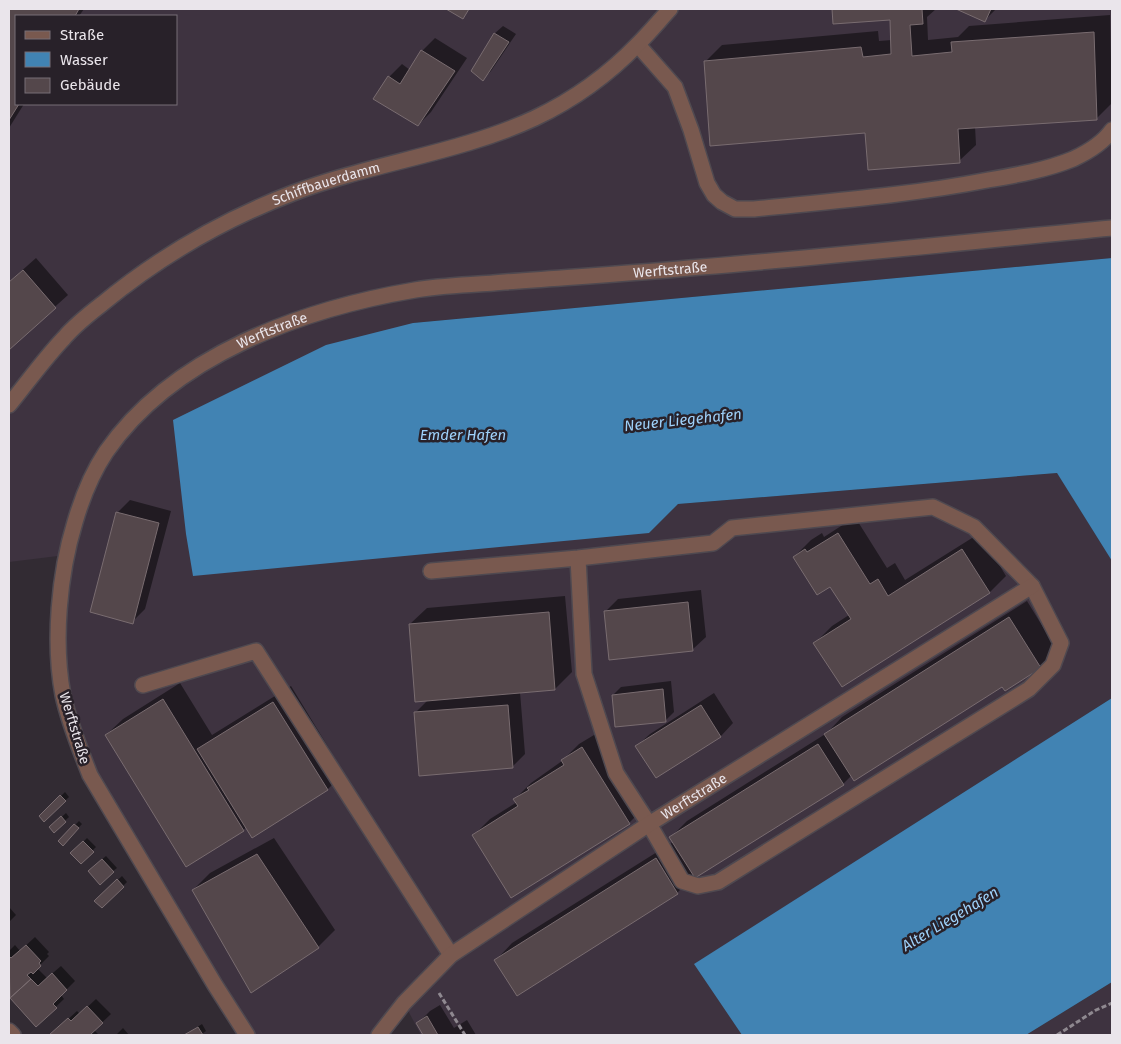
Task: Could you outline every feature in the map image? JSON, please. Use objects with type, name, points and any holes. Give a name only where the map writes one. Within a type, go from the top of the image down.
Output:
[{"type":"street","name":"Schiffbauerdamm","points":[[9,406],[64,337],[92,311],[164,258],[244,213],[293,193],[341,176],[490,135],[536,118],[571,98],[598,78],[638,45],[670,9]]},
{"type":"street","points":[[638,45],[675,87],[707,182],[714,195],[735,209],[754,209],[937,190],[1032,172],[1072,159],[1091,150],[1107,137],[1112,130]]},
{"type":"street","name":"Werftstraße","points":[[247,1035],[215,985],[90,775],[64,696],[57,647],[60,602],[70,536],[79,508],[106,453],[129,425],[154,400],[197,368],[242,342],[288,323],[340,306],[417,289],[704,267],[1112,228]]},
{"type":"street","points":[[431,571],[578,558],[713,543],[732,528],[933,507],[974,526],[1032,586],[1061,643],[1053,665],[1028,689],[718,882],[698,886],[682,880],[616,773],[584,674],[578,558]]},
{"type":"street","name":"Werftstraße","points":[[379,1035],[404,1003],[452,956],[649,824],[1032,586]]},
{"type":"street","points":[[143,685],[256,651],[452,956]]},
{"type":"street","points":[[9,1031],[13,1035]]},
{"type":"path","points":[[430,977],[465,1035]]},
{"type":"path","points":[[1057,1035],[1096,1010],[1112,1003]]},
{"type":"shaded area","points":[[9,9],[1112,9],[1112,258],[413,323],[649,533],[678,504],[1057,473],[1112,561],[1112,698],[695,964],[742,1035],[421,1035],[404,1003],[379,1035],[247,1035],[90,775],[63,696],[66,555],[9,562]]},
{"type":"shaded area","points":[[1112,982],[1112,1035],[1026,1035]]},
{"type":"water","name":"Emder Hafen","points":[[1112,258],[1112,561],[1057,473],[678,504],[649,533],[193,576],[186,534],[173,420],[326,345],[413,323]]},
{"type":"water","name":"Alter Liegehafen","points":[[1112,698],[1112,982],[1026,1035],[742,1035],[694,964]]},
{"type":"building","points":[[9,9],[79,9],[76,15],[15,15],[15,105],[18,105],[9,120]]},
{"type":"building","points":[[446,9],[469,9],[463,19]]},
{"type":"building","points":[[832,9],[922,9],[923,24],[910,25],[912,56],[952,52],[951,42],[1094,32],[1097,120],[958,129],[960,163],[868,170],[865,133],[710,146],[704,61],[861,47],[863,57],[891,54],[890,20],[833,24]]},
{"type":"building","points":[[956,9],[991,9],[985,22]]},
{"type":"building","points":[[494,33],[509,42],[483,81],[471,71]]},
{"type":"building","points":[[421,50],[455,71],[418,126],[373,99],[388,76],[400,84]]},
{"type":"building","points":[[23,270],[56,308],[9,350],[9,282]]},
{"type":"building","points":[[116,512],[159,523],[133,624],[90,612]]},
{"type":"building","points":[[838,533],[870,584],[878,579],[888,596],[962,549],[990,593],[842,687],[813,643],[851,619],[830,587],[817,595],[793,557],[805,549],[807,552]]},
{"type":"building","points":[[688,602],[693,651],[609,660],[604,611]]},
{"type":"building","points":[[549,612],[555,690],[415,702],[409,624]]},
{"type":"building","points":[[1009,617],[1041,668],[1005,691],[1002,687],[854,781],[824,734]]},
{"type":"building","points":[[663,689],[666,722],[615,727],[612,695]]},
{"type":"building","points":[[163,699],[244,831],[186,867],[105,735]]},
{"type":"building","points":[[273,702],[328,790],[252,838],[197,749]]},
{"type":"building","points":[[508,705],[513,768],[419,776],[414,712]]},
{"type":"building","points":[[701,705],[721,737],[656,778],[635,746]]},
{"type":"building","points":[[818,744],[844,785],[695,878],[669,837]]},
{"type":"building","points":[[582,747],[630,824],[511,898],[472,835],[518,806],[513,799],[564,765],[561,760]]},
{"type":"building","points":[[60,795],[66,801],[44,822],[39,816]]},
{"type":"building","points":[[61,816],[66,822],[54,833],[49,827]]},
{"type":"building","points":[[74,824],[79,828],[63,846],[58,841]]},
{"type":"building","points":[[83,841],[94,852],[81,864],[70,853]]},
{"type":"building","points":[[257,854],[319,948],[251,993],[192,890]]},
{"type":"building","points":[[656,858],[678,894],[517,996],[494,960]]},
{"type":"building","points":[[102,859],[114,872],[100,885],[88,871]]},
{"type":"building","points":[[117,879],[124,887],[102,908],[94,901]]},
{"type":"building","points":[[26,945],[41,961],[39,963],[41,966],[33,974],[31,972],[27,975],[31,979],[10,998],[9,956],[11,958]]},
{"type":"building","points":[[52,973],[67,990],[53,1004],[57,1008],[36,1027],[10,998],[31,979],[38,986]]},
{"type":"building","points":[[87,1006],[103,1023],[90,1035],[49,1035],[68,1018],[71,1021]]},
{"type":"building","points":[[427,1016],[438,1035],[423,1035],[416,1023]]},
{"type":"building","points":[[198,1027],[203,1035],[184,1035]]},
{"type":"water label","name":"Neuer Liegehafen","points":[[683,420]]}]
